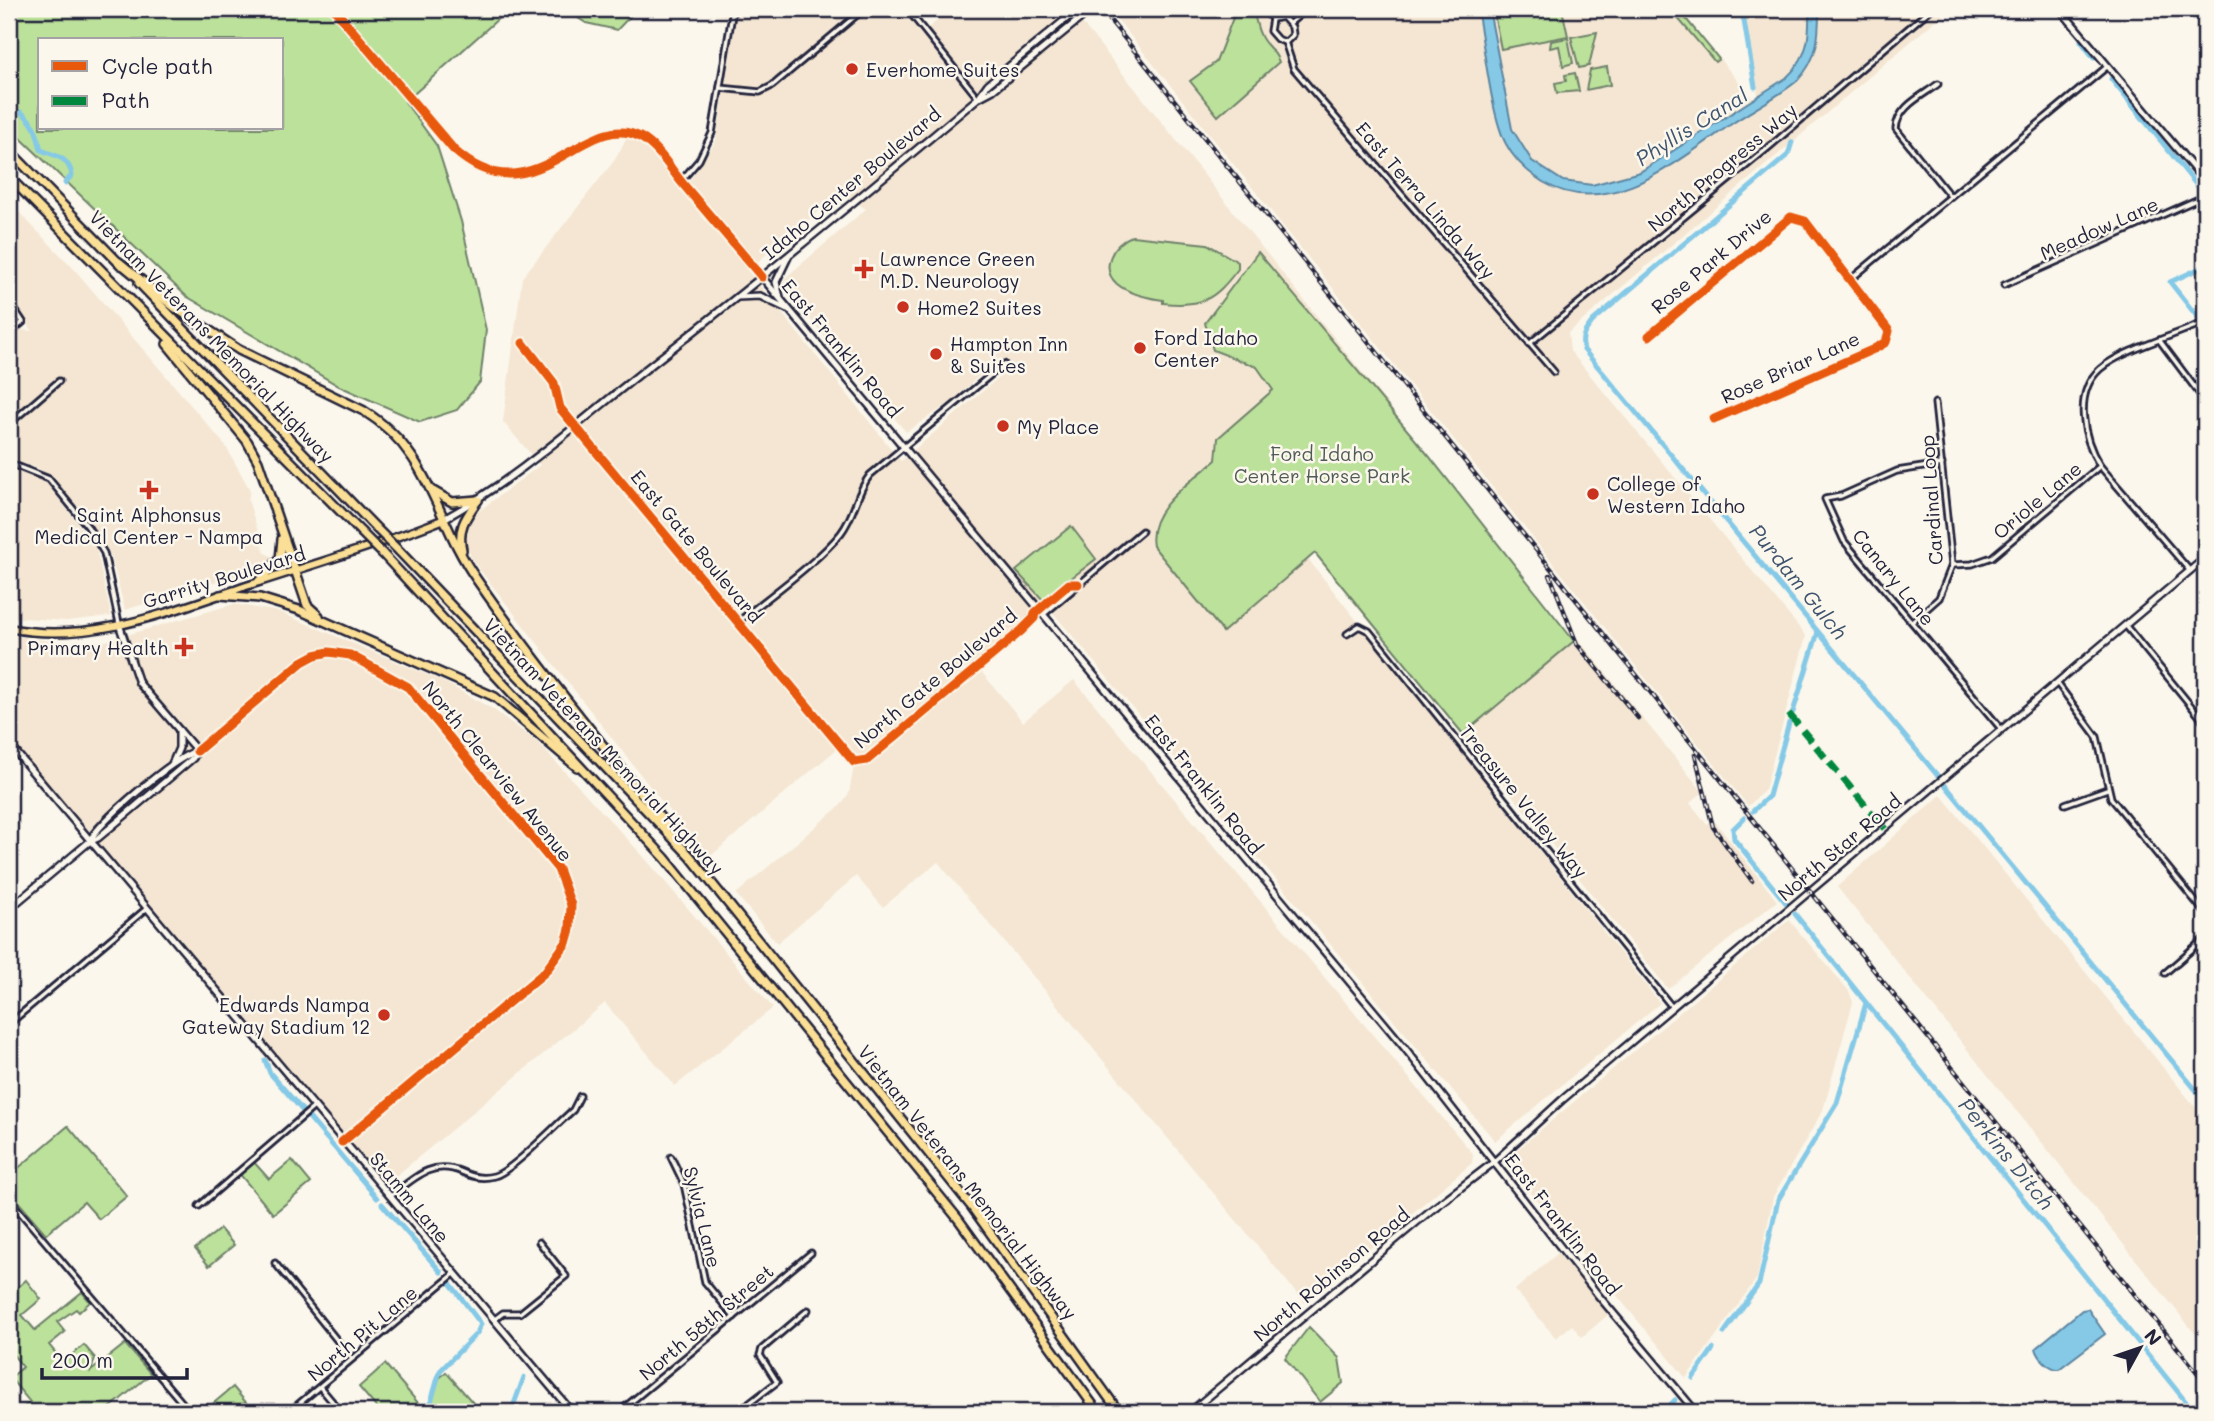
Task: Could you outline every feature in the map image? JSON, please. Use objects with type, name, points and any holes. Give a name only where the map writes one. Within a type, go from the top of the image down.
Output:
[{"type":"highway","name":"Vietnam Veterans Memorial Highway","points":[[9,150],[399,551],[690,856],[971,1206],[1119,1412]]},
{"type":"highway","name":"Vietnam Veterans Memorial Highway","points":[[9,177],[382,553],[665,858],[958,1220],[1098,1412]]},
{"type":"highway","points":[[119,262],[174,307],[239,350],[383,423],[404,443],[430,485],[442,520],[464,560],[514,630],[690,856]]},
{"type":"highway","points":[[139,310],[247,441],[269,485],[307,605],[322,619]]},
{"type":"highway","points":[[430,485],[446,501],[478,500]]},
{"type":"highway","points":[[464,560],[461,528],[478,500]]},
{"type":"highway","points":[[259,582],[280,559],[283,551],[281,528]]},
{"type":"highway","points":[[220,595],[273,601],[322,619],[495,697],[600,786]]},
{"type":"main road","name":"Idaho Center Boulevard","points":[[442,520],[478,500],[575,427],[762,277],[978,97],[988,84],[1078,9]]},
{"type":"main road","name":"Idaho Center Boulevard","points":[[978,97],[993,90],[1092,9]]},
{"type":"main road","points":[[2060,9],[2205,182]]},
{"type":"main road","points":[[780,300],[776,282],[791,253]]},
{"type":"main road","name":"East Franklin Road","points":[[762,277],[1404,1047],[1598,1295],[1696,1412]]},
{"type":"main road","points":[[737,297],[760,296],[788,310]]},
{"type":"main road","name":"East Gate Boulevard","points":[[575,427],[851,759],[858,763]]},
{"type":"main road","name":"Garrity Boulevard","points":[[9,628],[62,632],[119,624],[393,540],[442,520]]},
{"type":"main road","name":"North Star Road","points":[[1494,1162],[1562,1100],[2205,558]]},
{"type":"main road","name":"North Gate Boulevard","points":[[858,763],[867,760],[1041,613]]},
{"type":"main road","points":[[119,624],[139,683],[197,751]]},
{"type":"main road","points":[[172,764],[179,748],[179,730]]},
{"type":"main road","name":"Stamm Lane","points":[[9,744],[572,1412]]},
{"type":"main road","points":[[89,842],[94,831],[172,764],[197,751]]},
{"type":"main road","points":[[9,909],[89,842],[107,831],[193,758],[197,751]]},
{"type":"main road","name":"North Robinson Road","points":[[1190,1412],[1430,1211],[1494,1162]]},
{"type":"street","name":"East Franklin Road","points":[[334,9],[454,150],[471,164],[504,175],[526,174],[604,136],[629,133],[652,147],[762,277]]},
{"type":"street","points":[[681,181],[707,147],[733,9]]},
{"type":"street","points":[[720,89],[760,92],[786,75],[864,9]]},
{"type":"street","points":[[907,9],[978,97]]},
{"type":"street","points":[[1264,9],[1272,19],[1270,31],[1277,39],[1285,42],[1293,35],[1290,23],[1283,18],[1272,19]]},
{"type":"street","points":[[1290,23],[1307,9]]},
{"type":"street","name":"North Progress Way","points":[[1529,344],[1931,9]]},
{"type":"street","name":"East Terra Linda Way","points":[[1285,42],[1288,59],[1294,69],[1554,372]]},
{"type":"street","points":[[1851,279],[2108,66]]},
{"type":"street","points":[[1938,84],[1903,111],[1896,119],[1896,129],[1950,196]]},
{"type":"street","name":"Meadow Lane","points":[[2004,285],[2205,196]]},
{"type":"street","name":"Rose Park Drive","points":[[1649,336],[1791,217],[1805,221],[1851,279]]},
{"type":"street","name":"Rose Briar Lane","points":[[1714,419],[1886,342],[1889,331],[1851,279]]},
{"type":"street","points":[[9,301],[23,322],[9,334]]},
{"type":"street","points":[[2190,571],[2100,466],[2091,452],[2085,431],[2084,413],[2089,383],[2100,369],[2117,359],[2205,322]]},
{"type":"street","points":[[2160,341],[2205,401]]},
{"type":"street","name":"East Gate Boulevard","points":[[523,343],[554,383],[559,408],[575,427]]},
{"type":"street","points":[[738,623],[835,540],[850,520],[857,495],[866,480],[903,446],[1004,364]]},
{"type":"street","points":[[9,424],[59,381]]},
{"type":"street","name":"Cardinal Loop","points":[[1912,622],[1939,598],[1952,565],[1935,404]]},
{"type":"street","points":[[9,463],[48,479],[88,527],[104,553],[119,624]]},
{"type":"street","name":"Canary Lane","points":[[1942,464],[1897,471],[1825,499],[1844,541],[2002,730]]},
{"type":"street","name":"Oriole Lane","points":[[1952,565],[1972,564],[1992,557],[2100,466]]},
{"type":"street","points":[[1041,613],[1142,531]]},
{"type":"street","points":[[1041,613],[1069,584],[1078,584]]},
{"type":"street","name":"Treasure Valley Way","points":[[1348,634],[1359,626],[1369,631],[1673,1008]]},
{"type":"street","points":[[2126,626],[2205,723]]},
{"type":"street","name":"North Clearview Avenue","points":[[197,751],[302,662],[330,652],[350,655],[408,687],[558,869],[571,905],[566,943],[545,972],[342,1142]]},
{"type":"street","points":[[2057,683],[2097,737],[2107,789],[2119,810],[2205,913]]},
{"type":"street","points":[[2065,804],[2107,789]]},
{"type":"street","points":[[9,1024],[146,909]]},
{"type":"street","points":[[2165,973],[2205,939]]},
{"type":"street","points":[[389,1197],[420,1172],[434,1167],[451,1168],[478,1178],[501,1173],[573,1110],[580,1096]]},
{"type":"street","points":[[199,1206],[314,1107]]},
{"type":"street","name":"Sylvia Lane","points":[[671,1157],[684,1184],[705,1282],[734,1317]]},
{"type":"street","points":[[9,1199],[190,1412]]},
{"type":"street","points":[[493,1320],[503,1313],[520,1313],[566,1276],[538,1242]]},
{"type":"street","name":"North 58th Street","points":[[619,1412],[811,1253]]},
{"type":"street","points":[[275,1264],[352,1359]]},
{"type":"street","name":"North Pit Lane","points":[[289,1412],[454,1274]]},
{"type":"street","points":[[738,1412],[778,1382],[760,1355],[762,1349],[808,1310]]},
{"type":"street","points":[[320,1387],[341,1412]]},
{"type":"shaded area","points":[[682,9],[901,9],[921,34],[951,9],[1071,9],[1429,456],[1308,559],[1660,1003],[1495,1141],[1045,603],[974,663],[1023,722],[1074,680],[1473,1154],[1472,1163],[1305,1303],[938,862],[883,907],[856,876],[777,943],[736,894],[841,805],[849,793],[856,756],[845,742],[707,859],[472,560],[464,539],[466,525],[475,514],[540,465],[503,422],[522,278],[614,161],[627,138],[647,146],[901,461],[1004,373],[994,362],[951,402],[906,432],[783,287],[785,278],[866,209],[841,193],[756,263],[688,183],[716,141],[736,18]]},
{"type":"shaded area","name":"College of Western Idaho","points":[[1109,9],[1678,9],[1752,98],[1758,95],[1743,9],[1949,9],[1568,333],[1570,351],[1806,636],[1765,790],[1748,806]]},
{"type":"shaded area","points":[[9,202],[74,269],[225,445],[250,490],[248,500],[265,553],[275,558],[269,565],[125,610],[111,556],[104,544],[55,479],[33,465],[31,474],[48,484],[96,548],[111,616],[67,621],[9,617],[9,339],[20,330],[32,331],[9,292]]},
{"type":"shaded area","points":[[234,604],[279,612],[444,682],[494,710],[537,742],[643,856],[773,1008],[675,1086],[605,1003],[386,1184],[9,738],[9,635],[71,644],[106,641]]},
{"type":"shaded area","points":[[1577,638],[1703,792],[1690,803],[1707,824],[1713,819],[1777,901],[1668,989],[1463,734]]},
{"type":"shaded area","points":[[1941,795],[2205,1119],[2205,1346],[1837,887]]},
{"type":"shaded area","points":[[1789,920],[1849,991],[1853,1002],[1823,1110],[1773,1197],[1757,1278],[1686,1378],[1504,1161]]},
{"type":"shaded area","points":[[1558,1253],[1609,1314],[1582,1337],[1572,1325],[1556,1338],[1515,1290]]},
{"type":"green space","points":[[9,9],[509,9],[405,102],[437,146],[461,221],[486,330],[480,382],[457,410],[420,422],[339,386],[186,296],[9,127]]},
{"type":"green space","points":[[564,9],[635,11],[617,30],[586,23]]},
{"type":"green space","points":[[1231,9],[1250,9],[1262,38],[1279,62],[1218,116],[1190,81],[1216,62],[1234,15]]},
{"type":"green space","points":[[1493,9],[1503,9],[1505,17],[1545,9],[1562,9],[1568,36],[1501,49]]},
{"type":"green space","points":[[1670,9],[1678,9],[1719,59],[1715,62]]},
{"type":"green space","points":[[1597,32],[1589,66],[1579,68],[1571,37]]},
{"type":"green space","points":[[1568,38],[1573,63],[1563,66],[1559,46],[1550,48],[1551,41]]},
{"type":"green space","points":[[1607,67],[1610,85],[1586,90],[1590,70]]},
{"type":"green space","points":[[1575,73],[1579,91],[1557,93],[1555,83],[1566,81],[1565,75]]},
{"type":"green space","points":[[1132,236],[1207,244],[1238,262],[1238,269],[1222,288],[1206,299],[1188,304],[1163,303],[1163,300],[1127,290],[1112,278],[1109,264],[1114,250]]},
{"type":"green space","name":"Ford Idaho Center Horse Park","points":[[1258,252],[1429,456],[1574,641],[1463,734],[1315,553],[1223,632],[1153,546],[1153,533],[1164,508],[1216,460],[1218,438],[1273,390],[1257,367],[1213,350],[1205,323]]},
{"type":"green space","points":[[1071,526],[1096,559],[1043,600],[1016,571]]},
{"type":"green space","points":[[68,1126],[127,1196],[99,1219],[84,1202],[46,1234],[9,1191],[9,1176]]},
{"type":"green space","points":[[252,1160],[269,1179],[292,1160],[311,1183],[273,1214],[238,1172]]},
{"type":"green space","points":[[220,1229],[234,1245],[209,1266],[195,1249]]},
{"type":"green space","points":[[26,1280],[41,1299],[22,1315],[35,1330],[82,1292],[90,1302],[79,1312],[76,1309],[57,1322],[65,1332],[49,1345],[63,1362],[84,1345],[95,1358],[91,1371],[125,1344],[151,1374],[105,1412],[18,1412],[30,1402],[10,1378],[23,1367],[9,1350],[9,1295]]},
{"type":"green space","points":[[1309,1327],[1339,1358],[1343,1383],[1320,1402],[1285,1358]]},
{"type":"green space","points":[[385,1364],[419,1404],[417,1412],[380,1412],[359,1387]]},
{"type":"green space","points":[[446,1372],[481,1412],[428,1412],[436,1381]]},
{"type":"green space","points":[[233,1387],[254,1412],[203,1412]]},
{"type":"water","points":[[1477,9],[1489,9],[1512,129],[1532,161],[1563,181],[1592,185],[1640,172],[1786,78],[1799,63],[1806,46],[1809,9],[1819,9],[1819,29],[1816,48],[1809,65],[1789,87],[1665,169],[1617,191],[1592,195],[1568,192],[1543,182],[1509,150],[1496,116]]},
{"type":"water","points":[[2088,1309],[2105,1334],[2059,1369],[2048,1365],[2036,1348],[2082,1310]]},
{"type":"waterway","name":"Purdam Gulch","points":[[1742,9],[1755,87]]},
{"type":"waterway","points":[[2081,41],[2094,58]]},
{"type":"waterway","points":[[2111,79],[2198,187]]},
{"type":"waterway","points":[[9,106],[16,114],[21,112],[30,121],[41,150],[67,164],[72,175],[65,183]]},
{"type":"waterway","name":"Purdam Gulch","points":[[1792,142],[1788,155],[1593,321],[1584,334],[1584,350],[1937,775]]},
{"type":"waterway","points":[[2199,319],[2170,282],[2205,266]]},
{"type":"waterway","name":"Perkins Ditch","points":[[1793,712],[1818,632]]},
{"type":"waterway","name":"Perkins Ditch","points":[[1753,811],[1769,796],[1789,723]]},
{"type":"waterway","name":"Purdam Gulch","points":[[1946,786],[2205,1101]]},
{"type":"waterway","name":"Perkins Ditch","points":[[1744,818],[1733,829],[1734,839],[1786,903]]},
{"type":"waterway","name":"Perkins Ditch","points":[[1795,914],[2194,1412]]},
{"type":"waterway","points":[[1724,1333],[1759,1284],[1778,1200],[1837,1103],[1866,1003]]},
{"type":"waterway","points":[[265,1060],[270,1073],[302,1110]]},
{"type":"waterway","points":[[306,1114],[377,1198]]},
{"type":"waterway","points":[[382,1204],[441,1272]]},
{"type":"waterway","points":[[428,1412],[440,1371],[477,1333],[481,1324],[450,1283]]},
{"type":"waterway","points":[[1693,1378],[1713,1349]]},
{"type":"waterway","points":[[511,1412],[524,1377]]},
{"type":"waterway","points":[[1663,1412],[1675,1400]]},
{"type":"railway","points":[[1101,9],[2205,1382]]},
{"type":"railway","points":[[1550,575],[1577,644],[1638,718]]},
{"type":"railway","points":[[1695,754],[1713,827],[1752,881]]},
{"type":"marked path","points":[[1789,714],[1885,829]]},
{"type":"cycle path","points":[[334,9],[454,150],[483,169],[509,174],[534,170],[599,136],[619,132],[640,137],[658,152],[762,277]]},
{"type":"cycle path","points":[[1649,336],[1791,217],[1805,221],[1889,331],[1886,342],[1874,349],[1714,419]]},
{"type":"cycle path","points":[[523,343],[554,383],[560,408],[854,762],[867,760],[1021,631],[1034,618],[1035,613],[1069,584],[1078,584]]},
{"type":"cycle path","points":[[197,751],[302,662],[329,652],[350,655],[408,687],[558,869],[571,905],[570,929],[566,943],[545,972],[342,1142]]},
{"type":"place","name":"Everhome Suites","points":[[852,69]]},
{"type":"place","name":"Lawrence Green M.D. Neurology","points":[[864,269]]},
{"type":"place","name":"Home2 Suites","points":[[903,307]]},
{"type":"place","name":"Ford Idaho Center","points":[[1140,348]]},
{"type":"place","name":"Hampton Inn & Suites","points":[[936,354]]},
{"type":"place","name":"My Place","points":[[1003,426]]},
{"type":"place","name":"Saint Alphonsus Medical Center - Nampa","points":[[149,490]]},
{"type":"place","name":"College of Western Idaho","points":[[1593,494]]},
{"type":"place","name":"Primary Health","points":[[184,647]]},
{"type":"place","name":"Edwards Nampa Gateway Stadium 12","points":[[384,1015]]},
{"type":"water label","name":"Phyllis Canal","points":[[1691,126]]}]
